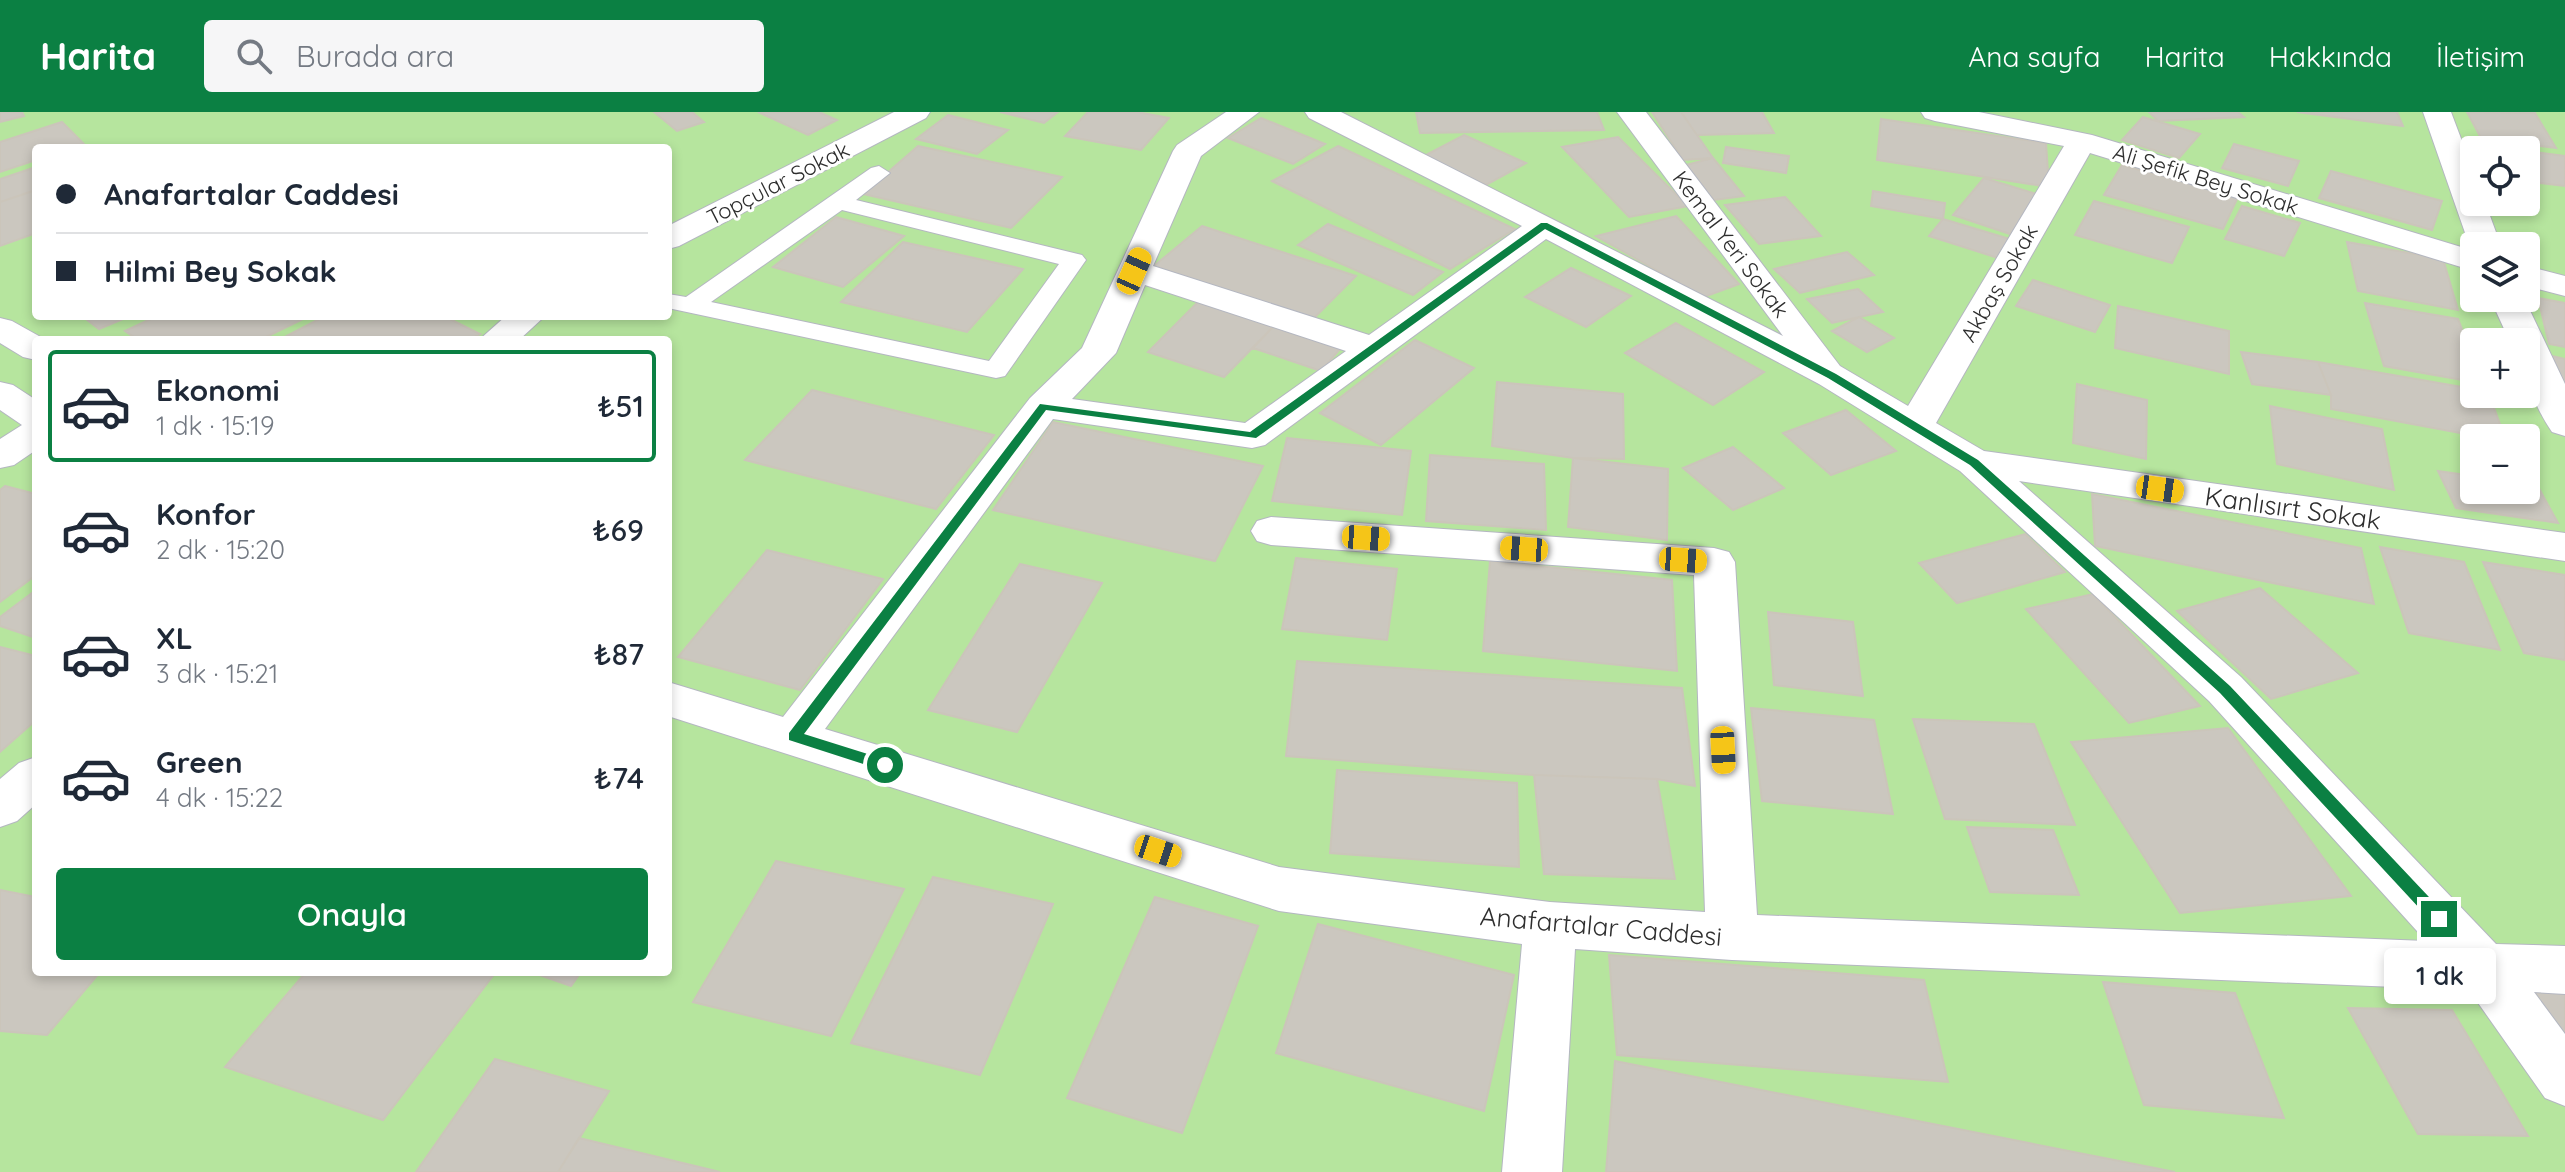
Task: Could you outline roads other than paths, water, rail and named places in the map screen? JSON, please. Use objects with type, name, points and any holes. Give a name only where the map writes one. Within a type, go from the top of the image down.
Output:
[{"type":"street","name":"Topçular Sokak","points":[[844,112],[889,127]]},
{"type":"street","name":"Topçular Sokak","points":[[672,237],[916,112]]},
{"type":"street","points":[[794,736],[1043,406],[1098,353],[1188,151],[1245,112]]},
{"type":"street","points":[[1319,112],[1544,225],[1832,376],[1974,462],[2225,689],[2482,965],[2565,1079]]},
{"type":"street","name":"Kemal Yeri Sokak","points":[[1631,112],[1832,376]]},
{"type":"street","name":"Ali Şefik Bey Sokak","points":[[1935,112],[2028,122],[2460,257]]},
{"type":"street","points":[[2437,112],[2480,232]]},
{"type":"street","name":"Akbaş Sokak","points":[[1916,425],[2082,141]]},
{"type":"street","points":[[1043,406],[1252,436],[1544,225]]},
{"type":"street","points":[[1134,271],[1374,348]]},
{"type":"street","points":[[2540,280],[2565,286]]},
{"type":"street","points":[[2513,312],[2565,424]]},
{"type":"street","points":[[502,336],[523,320]]},
{"type":"street","points":[[0,328],[32,347]]},
{"type":"street","points":[[0,393],[32,414]]},
{"type":"street","points":[[0,456],[32,436]]},
{"type":"street","name":"Kanlısırt Sokak","points":[[1974,462],[2565,547]]},
{"type":"street","points":[[1271,531],[1714,562],[1732,937]]},
{"type":"street","name":"Anafartalar Caddesi","points":[[672,700],[1279,889],[1550,925],[1732,937],[2565,970]]},
{"type":"street","points":[[0,807],[32,779]]},
{"type":"street","points":[[1532,1172],[1550,925]]},
{"type":"lane","points":[[679,303],[879,173]]},
{"type":"lane","points":[[679,303],[996,370],[1074,260],[838,202]]}]
